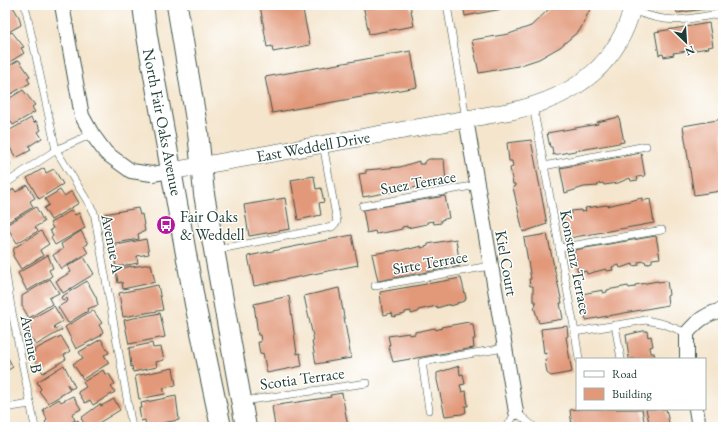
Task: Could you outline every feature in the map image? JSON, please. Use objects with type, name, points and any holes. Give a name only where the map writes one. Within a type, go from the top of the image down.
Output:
[{"type":"main road","name":"North Fair Oaks Avenue","points":[[143,5],[147,36],[195,304],[221,427]]},
{"type":"main road","name":"North Fair Oaks Avenue","points":[[177,5],[198,132],[214,251],[246,427]]},
{"type":"street","name":"East Weddell Drive","points":[[62,5],[82,116],[92,134],[106,153],[131,171],[152,174],[533,106],[565,94],[599,67],[614,49],[624,30],[632,8]]},
{"type":"street","name":"Kiel Court","points":[[466,119],[516,412]]},
{"type":"street","points":[[687,358],[687,333],[697,321],[706,315],[723,310]]},
{"type":"street","points":[[696,410],[699,427]]},
{"type":"lane","name":"Avenue A","points":[[25,5],[56,150],[94,212],[132,427]]},
{"type":"lane","points":[[447,5],[466,119]]},
{"type":"lane","points":[[632,8],[666,21],[681,21],[723,13]]},
{"type":"lane","name":"Konstanz Terrace","points":[[533,106],[575,332],[646,320],[664,324],[687,333]]},
{"type":"lane","points":[[5,184],[56,150],[92,134]]},
{"type":"lane","points":[[214,251],[332,227],[337,222],[323,144]]},
{"type":"lane","points":[[544,166],[646,146]]},
{"type":"lane","name":"Suez Terrace","points":[[363,206],[477,186]]},
{"type":"lane","points":[[559,248],[662,230]]},
{"type":"lane","name":"Sirte Terrace","points":[[375,286],[490,266]]},
{"type":"lane","name":"Avenue B","points":[[5,267],[8,308],[35,427]]},
{"type":"lane","points":[[615,325],[621,358]]},
{"type":"lane","points":[[575,332],[579,358]]},
{"type":"lane","points":[[429,410],[422,362],[504,348]]},
{"type":"lane","name":"Scotia Terrace","points":[[241,401],[368,383]]},
{"type":"lane","points":[[5,408],[30,404]]},
{"type":"lane","points":[[507,427],[516,412],[534,427]]},
{"type":"building","points":[[12,5],[19,17],[21,25],[5,34],[5,10]]},
{"type":"building","points":[[260,5],[302,5],[310,45],[273,52],[272,46],[267,47]]},
{"type":"building","points":[[363,5],[410,5],[414,26],[369,34]]},
{"type":"building","points":[[463,5],[506,5],[507,8],[465,16]]},
{"type":"building","points":[[551,5],[592,5],[580,30],[560,47],[539,59],[518,66],[479,73],[472,40],[509,34],[531,26],[547,11]]},
{"type":"building","points":[[675,5],[719,5],[719,7],[677,13]]},
{"type":"building","points":[[709,23],[713,46],[708,47],[709,48],[673,53],[674,55],[664,57],[663,54],[659,55],[655,32]]},
{"type":"building","points":[[12,32],[24,47],[21,48],[24,53],[5,65],[5,36]]},
{"type":"building","points":[[411,51],[417,87],[272,113],[265,77]]},
{"type":"building","points":[[19,60],[30,76],[27,78],[30,83],[9,95],[6,92],[5,93],[5,68]]},
{"type":"building","points":[[23,90],[35,105],[32,107],[35,112],[13,125],[10,120],[5,123],[5,101]]},
{"type":"building","points":[[619,117],[624,142],[553,155],[547,133],[598,124],[597,122]]},
{"type":"building","points":[[31,118],[34,123],[36,121],[41,130],[38,132],[42,138],[29,146],[31,150],[16,158],[5,139],[5,133]]},
{"type":"building","points":[[723,119],[723,197],[721,191],[694,195],[683,126]]},
{"type":"building","points":[[531,140],[547,224],[523,232],[513,187],[515,184],[513,184],[510,168],[513,167],[512,161],[509,161],[507,143]]},
{"type":"building","points":[[5,153],[11,165],[5,168]]},
{"type":"building","points":[[641,153],[645,176],[637,177],[638,180],[631,181],[630,178],[618,183],[604,185],[603,183],[598,184],[598,186],[584,187],[565,193],[560,168]]},
{"type":"building","points":[[429,159],[444,159],[446,182],[363,197],[359,174],[366,173],[366,170],[400,167],[419,161],[419,164],[424,164],[424,162]]},
{"type":"building","points":[[44,168],[46,173],[54,169],[63,184],[39,199],[27,178]]},
{"type":"building","points":[[314,176],[316,189],[321,188],[324,202],[319,203],[321,215],[298,220],[291,180]]},
{"type":"building","points":[[27,185],[35,198],[30,201],[33,207],[8,222],[5,218],[5,194],[14,189],[16,192]]},
{"type":"building","points":[[60,190],[64,196],[72,191],[79,203],[51,220],[44,208],[49,205],[45,199]]},
{"type":"building","points":[[445,196],[449,218],[441,220],[441,223],[434,224],[433,221],[427,222],[427,224],[407,228],[407,226],[402,227],[402,229],[388,232],[376,234],[375,231],[367,233],[363,210]]},
{"type":"building","points":[[285,198],[290,229],[249,236],[244,205]]},
{"type":"building","points":[[642,198],[642,201],[650,199],[654,223],[569,238],[567,227],[564,227],[562,215],[572,213],[571,211],[586,211],[585,208],[607,206]]},
{"type":"building","points":[[36,207],[44,222],[35,227],[38,231],[17,243],[6,225]]},
{"type":"building","points":[[138,208],[140,215],[142,214],[145,231],[138,234],[139,239],[110,244],[104,214]]},
{"type":"building","points":[[72,210],[75,215],[79,213],[85,228],[55,245],[51,238],[53,236],[50,230],[53,228],[50,223]]},
{"type":"building","points":[[41,231],[49,244],[40,250],[43,256],[21,269],[13,256],[14,248]]},
{"type":"building","points":[[81,231],[88,244],[84,246],[88,253],[61,269],[53,255],[63,249],[61,244]]},
{"type":"building","points":[[547,234],[562,303],[560,303],[563,319],[539,323],[534,307],[536,306],[535,301],[533,301],[533,286],[530,286],[529,279],[531,279],[524,238]]},
{"type":"building","points":[[352,235],[358,265],[254,286],[248,256]]},
{"type":"building","points":[[656,236],[660,258],[652,259],[652,262],[646,264],[645,261],[638,262],[639,265],[633,266],[633,264],[620,268],[619,265],[612,267],[613,270],[606,271],[606,269],[587,274],[586,271],[578,273],[574,250]]},
{"type":"building","points":[[146,239],[149,254],[137,256],[138,263],[116,267],[112,246]]},
{"type":"building","points":[[456,239],[460,266],[378,281],[372,254],[398,251],[421,246],[421,248],[428,246],[428,244]]},
{"type":"building","points":[[48,255],[53,268],[49,270],[52,276],[27,291],[18,273]]},
{"type":"building","points":[[84,257],[94,274],[63,293],[56,281],[71,272],[68,266]]},
{"type":"building","points":[[151,264],[155,282],[123,289],[122,282],[118,283],[116,270],[131,266]]},
{"type":"building","points":[[461,278],[466,298],[465,301],[450,306],[450,304],[437,308],[437,306],[418,310],[418,312],[411,314],[411,311],[393,317],[392,313],[384,315],[380,292]]},
{"type":"building","points":[[50,279],[59,293],[49,298],[52,304],[29,318],[22,306],[22,296]]},
{"type":"building","points":[[87,281],[96,297],[98,305],[87,309],[88,311],[68,323],[58,307],[68,301],[67,298],[63,301],[61,297]]},
{"type":"building","points":[[667,281],[669,295],[667,296],[668,305],[586,320],[582,294],[603,290],[603,293],[607,292],[607,290],[628,286],[629,288],[635,287],[635,285]]},
{"type":"building","points":[[158,285],[163,310],[123,317],[119,293]]},
{"type":"building","points":[[339,288],[351,358],[316,364],[312,341],[314,341],[304,296]]},
{"type":"building","points":[[289,296],[297,354],[300,353],[302,366],[267,373],[263,353],[260,354],[258,342],[261,342],[260,335],[258,335],[254,304]]},
{"type":"building","points":[[54,306],[63,321],[54,326],[55,329],[60,327],[62,330],[36,345],[27,333],[31,330],[26,322]]},
{"type":"building","points":[[93,310],[102,323],[99,325],[103,332],[101,334],[102,335],[76,349],[65,327]]},
{"type":"building","points":[[160,313],[165,337],[129,344],[124,320]]},
{"type":"building","points":[[469,322],[470,324],[473,324],[475,339],[473,339],[474,348],[393,362],[388,345],[390,345],[388,336],[409,333],[409,335],[415,334],[415,332],[435,328],[436,330],[442,328],[441,327]]},
{"type":"building","points":[[567,326],[568,336],[566,337],[572,372],[551,376],[547,373],[545,360],[547,360],[546,353],[544,354],[541,329]]},
{"type":"building","points":[[647,331],[648,337],[651,336],[653,346],[650,347],[651,353],[654,353],[655,358],[629,358],[626,335]]},
{"type":"building","points":[[61,336],[70,351],[64,355],[66,359],[43,373],[31,354],[35,352],[34,350]]},
{"type":"building","points":[[101,339],[109,353],[104,355],[109,363],[83,379],[73,364],[83,358],[79,352]]},
{"type":"building","points":[[152,343],[153,348],[161,347],[164,360],[156,362],[157,367],[133,372],[129,348]]},
{"type":"building","points":[[8,358],[13,367],[5,372],[5,360]]},
{"type":"building","points":[[64,365],[75,387],[71,389],[67,384],[70,390],[48,403],[39,391],[41,389],[37,382]]},
{"type":"building","points":[[459,366],[460,375],[463,374],[465,384],[460,385],[462,392],[466,391],[468,406],[465,406],[466,412],[462,414],[445,416],[437,380],[437,373]]},
{"type":"building","points":[[173,368],[176,385],[163,388],[165,394],[139,399],[135,376]]},
{"type":"building","points":[[103,370],[105,374],[109,374],[115,384],[111,387],[115,392],[93,405],[90,400],[85,403],[78,392],[86,387],[83,382]]},
{"type":"building","points":[[342,393],[348,427],[275,427],[272,406],[331,397],[330,395]]},
{"type":"building","points":[[73,396],[81,409],[72,414],[75,420],[66,426],[78,420],[82,427],[48,427],[45,422],[47,420],[43,409],[59,399],[61,402]]},
{"type":"building","points":[[176,396],[179,420],[146,426],[145,420],[141,421],[139,408],[142,408],[141,403]]},
{"type":"building","points":[[114,399],[120,410],[92,427],[86,427],[81,418],[100,404],[101,406]]},
{"type":"building","points":[[570,410],[642,410],[645,427],[572,427]]},
{"type":"building","points":[[646,410],[666,410],[670,427],[650,427]]},
{"type":"place","name":"Fair Oaks & Weddell","points":[[166,225]]}]
